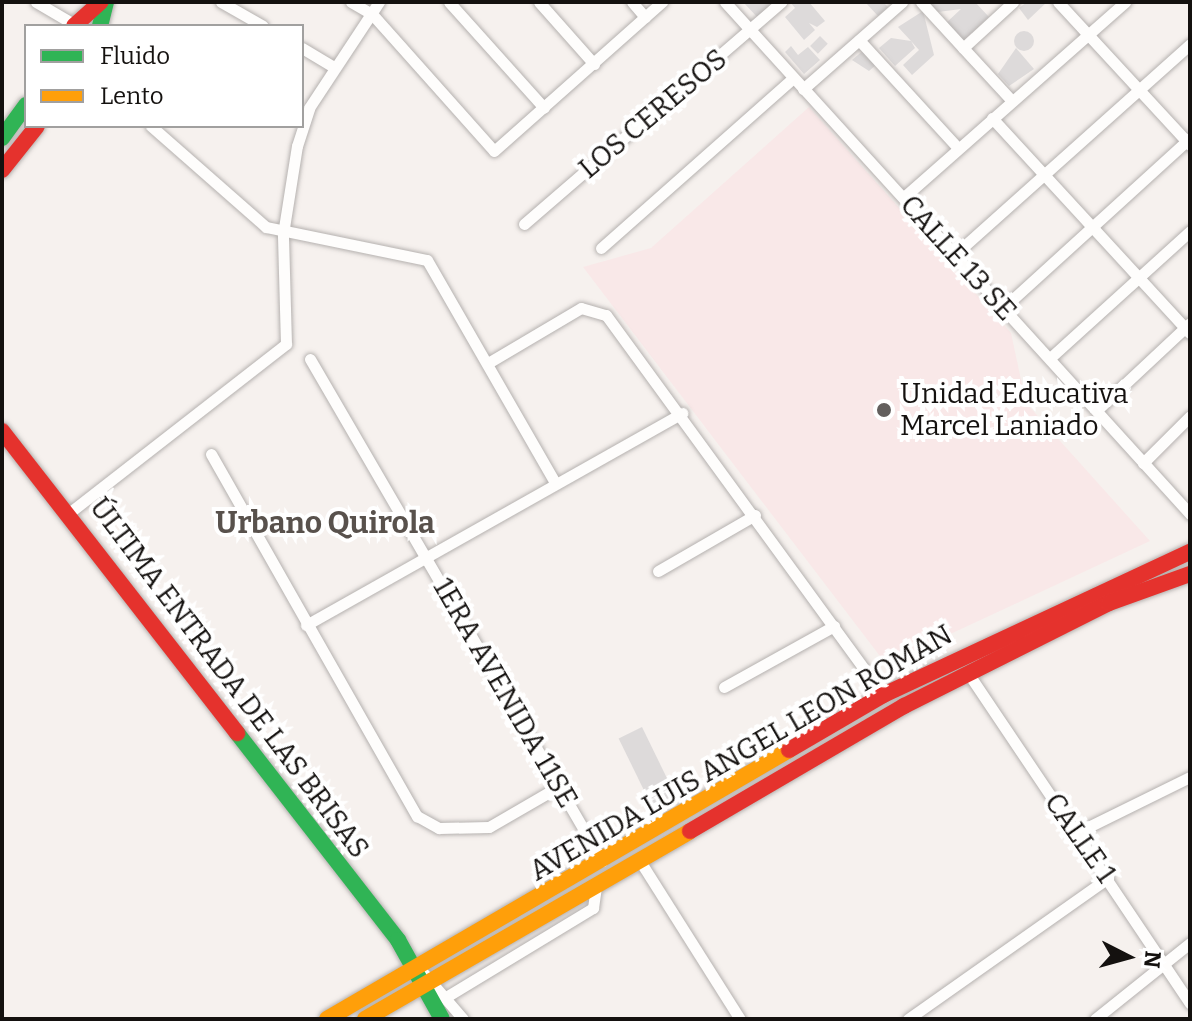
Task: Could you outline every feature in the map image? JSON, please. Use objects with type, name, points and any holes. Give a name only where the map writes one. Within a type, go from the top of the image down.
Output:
[{"type":"main road","points":[[77,24],[103,2]]},
{"type":"main road","points":[[100,24],[103,2]]},
{"type":"main road","points":[[2,138],[24,108]]},
{"type":"main road","points":[[2,170],[35,128]]},
{"type":"main road","name":"ÚLTIMA ENTRADA DE LAS BRISAS","points":[[2,431],[69,513],[418,973],[442,1019]]},
{"type":"main road","name":"AVENIDA LUIS ANGEL LEON ROMAN","points":[[365,1019],[418,973],[883,695],[1190,552]]},
{"type":"main road","name":"AVENIDA LUIS ANGEL LEON ROMAN","points":[[327,1019],[596,886],[968,673],[1189,574]]},
{"type":"street","points":[[36,2],[72,24]]},
{"type":"street","points":[[221,2],[260,24]]},
{"type":"street","points":[[351,2],[372,14],[494,151],[662,2]]},
{"type":"street","points":[[69,513],[278,356],[290,328],[283,234],[297,146],[334,67],[379,2]]},
{"type":"street","points":[[449,2],[544,108]]},
{"type":"street","points":[[539,2],[594,64]]},
{"type":"street","points":[[632,2],[645,17]]},
{"type":"street","name":"CALLE 13 SE","points":[[725,2],[1190,514]]},
{"type":"street","name":"LOS CERESOS","points":[[524,224],[781,2]]},
{"type":"street","points":[[803,89],[902,2]]},
{"type":"street","points":[[921,2],[1011,100]]},
{"type":"street","points":[[963,48],[1013,2]]},
{"type":"street","points":[[1002,309],[1189,142],[1058,2]]},
{"type":"street","points":[[904,197],[957,147],[1125,2]]},
{"type":"street","points":[[859,40],[957,147]]},
{"type":"street","points":[[953,256],[1045,177],[1190,44]]},
{"type":"street","points":[[304,49],[334,67]]},
{"type":"street","points":[[601,248],[793,78]]},
{"type":"street","points":[[992,118],[1188,328],[1097,410]]},
{"type":"street","points":[[153,128],[252,217],[283,234],[427,260],[555,483]]},
{"type":"street","points":[[1050,358],[1190,231]]},
{"type":"street","points":[[488,363],[581,308],[595,308],[682,413],[883,695]]},
{"type":"street","name":"1ERA AVENIDA 11SE","points":[[310,359],[602,861]]},
{"type":"street","points":[[306,625],[682,413]]},
{"type":"street","points":[[1143,463],[1190,416]]},
{"type":"street","points":[[211,454],[417,816],[439,828],[489,827],[558,787]]},
{"type":"street","points":[[658,571],[755,515]]},
{"type":"street","points":[[724,687],[834,626]]},
{"type":"street","name":"CALLE 1","points":[[968,673],[1190,1003]]},
{"type":"street","points":[[1076,833],[1190,777]]},
{"type":"street","points":[[640,861],[740,1019]]},
{"type":"street","points":[[908,1019],[922,1015],[1108,878]]},
{"type":"street","points":[[446,997],[593,908],[596,886]]},
{"type":"street","points":[[1095,1019],[1190,943]]},
{"type":"street","name":"ÚLTIMA ENTRADA DE LAS BRISAS","points":[[418,973],[446,997],[463,1019]]},
{"type":"shaded area","points":[[809,107],[1011,333],[1026,403],[1150,541],[886,664],[583,267],[651,248]]},
{"type":"building","points":[[743,2],[775,2],[759,19]]},
{"type":"building","points":[[790,2],[809,2],[825,21],[817,27],[809,23],[815,30],[804,40],[785,17],[795,8]]},
{"type":"building","points":[[865,2],[883,2],[888,7],[878,16]]},
{"type":"building","points":[[929,2],[975,2],[989,17],[963,41],[946,23],[961,9],[938,12]]},
{"type":"building","points":[[1027,2],[1047,2],[1028,20],[1019,8]]},
{"type":"building","points":[[923,11],[934,55],[912,75],[903,65],[919,50],[898,27]]},
{"type":"building","points":[[1024,31],[1031,34],[1034,41],[1031,48],[1024,51],[1017,48],[1014,41],[1017,34]]},
{"type":"building","points":[[820,36],[828,44],[818,54],[810,46]]},
{"type":"building","points":[[891,38],[911,41],[915,48],[895,66],[879,48]]},
{"type":"building","points":[[791,46],[798,55],[808,47],[820,60],[804,74],[785,52]]},
{"type":"building","points":[[1016,48],[1034,69],[1009,86],[998,74]]},
{"type":"building","points":[[865,49],[878,63],[869,71],[852,60]]},
{"type":"building","points":[[642,727],[676,796],[652,808],[619,738]]},
{"type":"traffic: fast","points":[[100,24],[106,2]]},
{"type":"traffic: fast","points":[[2,138],[24,108]]},
{"type":"traffic: fast","points":[[237,733],[398,940],[442,1019]]},
{"type":"traffic: slow","points":[[327,1019],[789,750]]},
{"type":"traffic: slow","points":[[365,1019],[690,831]]},
{"type":"traffic: jam","points":[[76,24],[101,2]]},
{"type":"traffic: jam","points":[[2,170],[35,128]]},
{"type":"traffic: jam","points":[[2,431],[237,733]]},
{"type":"traffic: jam","points":[[789,750],[883,695],[1190,552]]},
{"type":"traffic: jam","points":[[690,831],[904,706],[1109,603],[1190,574]]},
{"type":"place","name":"Unidad Educativa Marcel Laniado","points":[[884,410]]},
{"type":"district","name":"Urbano Quirola","points":[[325,523]]}]
